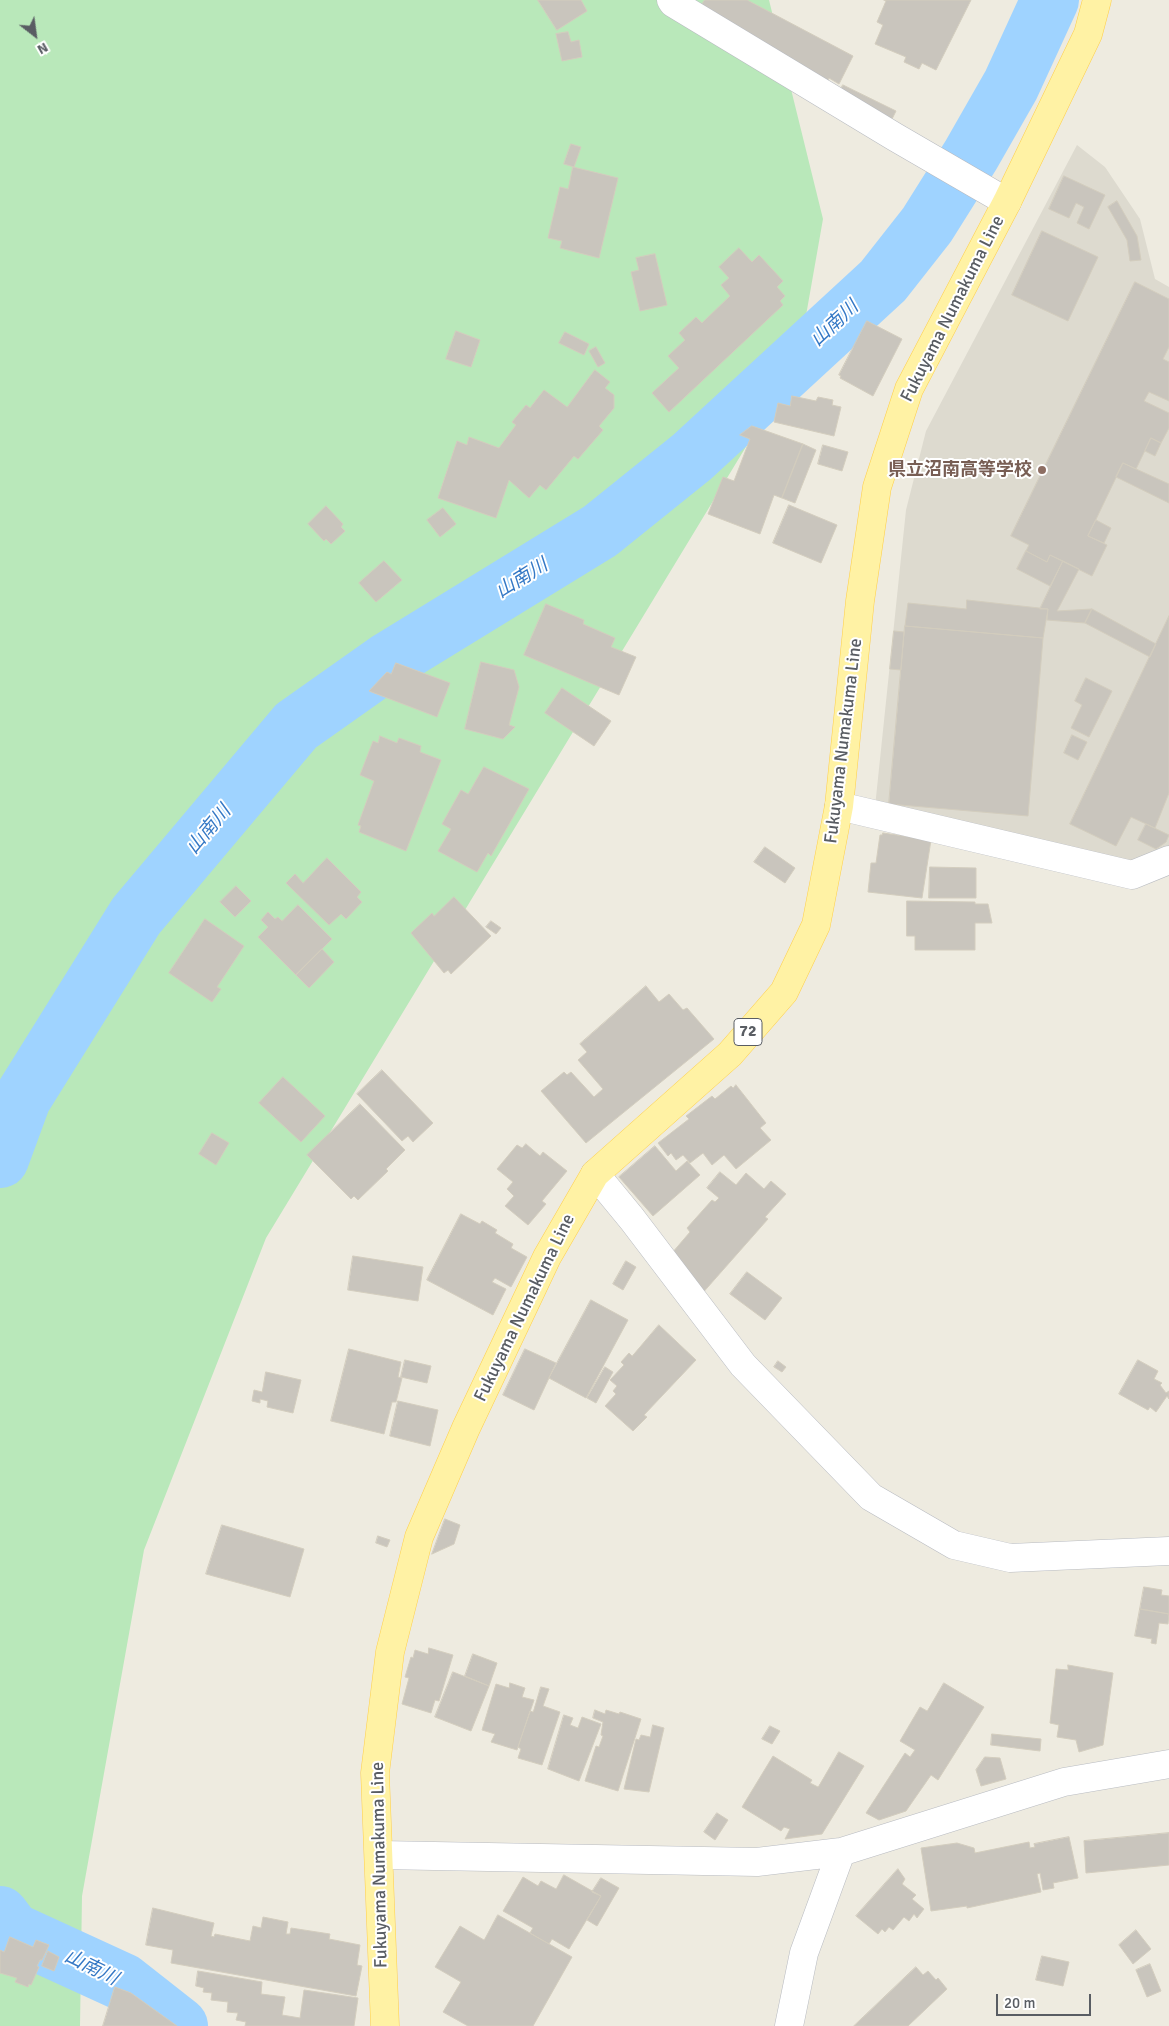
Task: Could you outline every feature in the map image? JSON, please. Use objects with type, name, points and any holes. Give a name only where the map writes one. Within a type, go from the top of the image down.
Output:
[{"type":"main road","name":"Fukuyama Numakuma Line","points":[[385,2026],[380,1855],[375,1773],[390,1652],[419,1537],[466,1428],[542,1266],[595,1174],[730,1054],[784,992],[816,925],[839,806],[860,601],[877,487],[909,389],[997,197],[1088,34],[1097,0]]},
{"type":"street","points":[[671,0],[673,3],[997,197]]},
{"type":"street","points":[[839,806],[1132,875],[1169,860]]},
{"type":"street","points":[[595,1174],[632,1219],[743,1365],[871,1497],[954,1545],[1010,1558],[1169,1551]]},
{"type":"street","points":[[380,1855],[757,1862],[841,1852],[1064,1782],[1169,1764]]},
{"type":"street","points":[[789,2026],[804,1952],[841,1852]]},
{"type":"shaded area","name":"県立沼南高等学校","points":[[1077,145],[1105,167],[1140,219],[1155,279],[1169,287],[1169,846],[1144,865],[875,807],[906,510],[926,431]]},
{"type":"green space","points":[[0,0],[769,0],[823,219],[798,361],[266,1238],[144,1550],[82,1896],[80,2026],[0,2026]]},
{"type":"building","points":[[538,0],[581,0],[587,11],[557,30]]},
{"type":"building","points":[[705,0],[747,0],[853,56],[839,84],[829,78],[823,91],[694,15]]},
{"type":"building","points":[[884,0],[971,0],[936,70],[922,63],[919,69],[904,62],[906,57],[875,44],[883,25],[877,22],[886,1]]},
{"type":"building","points":[[568,32],[571,42],[579,40],[582,57],[562,61],[556,34]]},
{"type":"building","points":[[843,85],[896,111],[890,123],[837,96]]},
{"type":"building","points":[[571,144],[581,147],[574,167],[564,164]]},
{"type":"building","points":[[573,167],[618,178],[599,258],[560,248],[562,241],[548,238],[560,187],[568,189]]},
{"type":"building","points":[[1064,176],[1105,195],[1089,229],[1077,223],[1084,207],[1076,203],[1069,218],[1049,209]]},
{"type":"building","points":[[1117,201],[1137,236],[1141,260],[1130,261],[1127,240],[1108,207]]},
{"type":"building","points":[[1042,231],[1098,257],[1068,321],[1012,295]]},
{"type":"building","points":[[739,248],[752,262],[759,255],[783,281],[777,287],[785,296],[780,301],[783,305],[669,412],[652,393],[679,368],[668,356],[685,340],[679,333],[696,317],[702,323],[730,296],[721,285],[729,278],[719,267]]},
{"type":"building","points":[[655,254],[667,305],[640,311],[631,272],[639,270],[636,258]]},
{"type":"building","points":[[1135,282],[1169,299],[1169,347],[1163,359],[1169,362],[1169,401],[1149,392],[1144,401],[1169,413],[1169,428],[1161,443],[1151,438],[1136,469],[1123,463],[1088,536],[1107,545],[1092,576],[1050,555],[1047,562],[1026,551],[1029,545],[1011,536]]},
{"type":"building","points":[[867,321],[902,339],[873,396],[840,378],[841,376],[839,375]]},
{"type":"building","points":[[456,331],[480,340],[471,367],[446,359]]},
{"type":"building","points":[[565,332],[589,344],[584,355],[559,343]]},
{"type":"building","points":[[596,347],[605,363],[598,367],[589,351]]},
{"type":"building","points":[[595,370],[610,382],[605,388],[614,395],[614,408],[599,426],[603,430],[578,459],[574,456],[546,490],[540,485],[529,498],[509,480],[496,518],[438,498],[457,441],[467,445],[469,437],[499,448],[516,425],[512,422],[526,405],[530,408],[544,390],[567,407]]},
{"type":"building","points":[[792,396],[816,401],[818,397],[833,400],[832,405],[841,407],[834,436],[774,422],[778,403],[790,406]]},
{"type":"building","points":[[752,426],[803,444],[782,498],[774,495],[760,534],[708,514],[723,477],[734,481],[750,439],[740,435]]},
{"type":"building","points":[[1151,438],[1161,443],[1155,456],[1145,451]]},
{"type":"building","points":[[803,444],[816,450],[795,503],[782,498]]},
{"type":"building","points":[[823,445],[848,452],[842,471],[818,464]]},
{"type":"building","points":[[1123,463],[1169,484],[1169,503],[1116,477]]},
{"type":"building","points":[[789,505],[837,525],[821,563],[773,543]]},
{"type":"building","points":[[326,506],[343,524],[341,527],[345,531],[331,544],[326,539],[324,541],[308,524]]},
{"type":"building","points":[[443,508],[456,524],[440,537],[427,520]]},
{"type":"building","points":[[1096,520],[1111,528],[1104,543],[1088,536]]},
{"type":"building","points":[[1026,551],[1047,562],[1050,555],[1063,561],[1050,586],[1017,569]]},
{"type":"building","points":[[384,561],[402,580],[376,602],[359,583]]},
{"type":"building","points":[[1063,561],[1079,569],[1057,611],[1092,609],[1085,623],[1047,620],[1048,609],[1040,609]]},
{"type":"building","points":[[967,600],[1048,609],[1043,638],[905,626],[908,603],[966,609]]},
{"type":"building","points":[[546,604],[584,620],[583,624],[615,638],[611,647],[636,657],[619,695],[524,655]]},
{"type":"building","points":[[1092,609],[1156,644],[1150,657],[1085,623]]},
{"type":"building","points":[[1169,616],[1169,793],[1155,828],[1131,817],[1116,846],[1070,824]]},
{"type":"building","points":[[905,626],[1043,638],[1028,816],[889,804]]},
{"type":"building","points":[[894,631],[904,632],[901,670],[890,669]]},
{"type":"building","points":[[481,662],[514,670],[519,687],[509,725],[515,727],[503,739],[465,729]]},
{"type":"building","points":[[396,663],[450,683],[437,717],[369,691],[387,672],[391,674]]},
{"type":"building","points":[[1086,678],[1112,691],[1089,737],[1071,728],[1082,705],[1075,701]]},
{"type":"building","points":[[562,688],[611,721],[594,746],[545,713]]},
{"type":"building","points":[[1072,735],[1087,742],[1078,760],[1064,753]]},
{"type":"building","points":[[380,736],[397,743],[399,738],[421,746],[420,752],[441,760],[406,851],[359,832],[361,826],[358,825],[374,781],[360,775],[373,741],[378,743]]},
{"type":"building","points":[[484,767],[529,789],[491,856],[488,853],[477,872],[438,851],[451,829],[442,824],[461,790],[468,794]]},
{"type":"building","points":[[1146,824],[1169,835],[1166,842],[1156,849],[1138,840]]},
{"type":"building","points":[[883,833],[931,840],[922,898],[868,892],[871,863],[876,863],[880,835]]},
{"type":"building","points":[[765,847],[795,868],[785,883],[754,862]]},
{"type":"building","points":[[327,858],[361,892],[357,897],[362,902],[346,919],[341,914],[329,925],[286,883],[295,874],[303,883]]},
{"type":"building","points":[[930,867],[976,868],[976,898],[929,898]]},
{"type":"building","points":[[236,886],[251,901],[235,917],[220,902]]},
{"type":"building","points":[[454,897],[491,936],[451,974],[448,970],[444,973],[411,933],[432,913],[434,916]]},
{"type":"building","points":[[907,901],[975,902],[975,904],[988,904],[992,923],[975,923],[975,950],[915,950],[915,936],[907,936]]},
{"type":"building","points":[[298,905],[332,939],[296,975],[258,937],[268,927],[261,920],[268,912],[275,919],[278,917],[282,921]]},
{"type":"building","points":[[205,919],[244,946],[217,987],[221,989],[212,1002],[169,973]]},
{"type":"building","points":[[491,921],[501,928],[496,934],[486,927]]},
{"type":"building","points":[[322,949],[334,962],[309,988],[296,975]]},
{"type":"building","points":[[646,986],[659,1002],[669,994],[683,1010],[687,1008],[714,1039],[586,1143],[541,1091],[564,1072],[567,1075],[571,1072],[594,1097],[603,1089],[578,1060],[587,1052],[580,1044]]},
{"type":"building","points":[[382,1070],[433,1123],[413,1142],[408,1136],[402,1141],[357,1094]]},
{"type":"building","points":[[283,1077],[325,1116],[301,1142],[259,1103]]},
{"type":"building","points":[[736,1085],[766,1123],[760,1128],[771,1140],[736,1169],[724,1155],[712,1165],[703,1153],[690,1163],[683,1155],[676,1160],[671,1153],[668,1156],[658,1143],[689,1119],[686,1116],[712,1096],[715,1099],[731,1086],[733,1088]]},
{"type":"building","points":[[360,1104],[405,1150],[386,1169],[388,1171],[358,1200],[354,1196],[351,1199],[307,1155]]},
{"type":"building","points":[[212,1133],[229,1143],[216,1165],[199,1154]]},
{"type":"building","points":[[526,1144],[540,1156],[543,1152],[567,1171],[542,1201],[546,1204],[528,1225],[505,1206],[514,1196],[507,1189],[513,1182],[497,1169],[517,1145],[522,1148]]},
{"type":"building","points":[[655,1146],[676,1171],[687,1161],[700,1175],[653,1216],[619,1177]]},
{"type":"building","points":[[720,1172],[736,1185],[746,1173],[764,1189],[771,1181],[786,1194],[765,1217],[768,1219],[700,1296],[672,1253],[690,1232],[687,1228],[712,1200],[715,1202],[719,1198],[707,1188]]},
{"type":"building","points":[[461,1214],[480,1224],[482,1221],[497,1230],[495,1233],[513,1244],[511,1248],[527,1257],[511,1287],[495,1278],[492,1282],[506,1289],[493,1315],[427,1280]]},
{"type":"building","points":[[353,1256],[423,1267],[418,1301],[348,1290]]},
{"type":"building","points":[[626,1261],[636,1267],[623,1290],[613,1284]]},
{"type":"building","points":[[747,1272],[782,1298],[765,1320],[730,1294]]},
{"type":"building","points":[[591,1300],[628,1320],[586,1398],[549,1378]]},
{"type":"building","points":[[659,1325],[696,1360],[644,1415],[647,1417],[633,1431],[605,1406],[616,1394],[613,1391],[617,1386],[610,1380],[624,1365],[621,1362],[629,1353],[632,1356]]},
{"type":"building","points":[[349,1349],[401,1362],[398,1377],[402,1378],[396,1402],[392,1402],[384,1434],[331,1421]]},
{"type":"building","points":[[525,1349],[556,1363],[534,1410],[503,1395]]},
{"type":"building","points":[[405,1360],[431,1366],[427,1383],[401,1377]]},
{"type":"building","points":[[1138,1360],[1158,1371],[1154,1379],[1162,1383],[1160,1385],[1166,1393],[1169,1391],[1169,1399],[1167,1396],[1156,1412],[1150,1407],[1148,1410],[1119,1394]]},
{"type":"building","points":[[778,1361],[786,1367],[782,1372],[774,1367]]},
{"type":"building","points":[[605,1367],[613,1372],[596,1403],[587,1398]]},
{"type":"building","points":[[266,1372],[301,1380],[293,1413],[267,1407],[268,1401],[260,1399],[260,1403],[252,1401],[254,1390],[262,1392]]},
{"type":"building","points":[[398,1401],[438,1410],[430,1446],[390,1436]]},
{"type":"building","points":[[445,1519],[460,1525],[454,1544],[432,1554]]},
{"type":"building","points":[[222,1525],[304,1549],[290,1597],[206,1574]]},
{"type":"building","points":[[378,1536],[390,1540],[387,1547],[376,1543]]},
{"type":"building","points":[[1144,1587],[1162,1590],[1161,1595],[1169,1596],[1169,1614],[1140,1609]]},
{"type":"building","points":[[1140,1609],[1169,1614],[1168,1624],[1159,1623],[1156,1644],[1151,1643],[1152,1639],[1135,1636]]},
{"type":"building","points":[[429,1648],[453,1655],[439,1701],[435,1700],[431,1713],[402,1704],[409,1678],[405,1677],[411,1657],[413,1658],[415,1650],[428,1654]]},
{"type":"building","points":[[473,1654],[497,1663],[489,1686],[465,1676]]},
{"type":"building","points":[[1068,1665],[1113,1673],[1103,1745],[1079,1752],[1076,1740],[1057,1737],[1059,1725],[1050,1723],[1056,1669],[1068,1670]]},
{"type":"building","points":[[453,1672],[489,1686],[471,1731],[435,1717]]},
{"type":"building","points":[[510,1683],[525,1688],[522,1697],[534,1700],[517,1750],[491,1742],[495,1734],[482,1730],[496,1684],[509,1688]]},
{"type":"building","points":[[944,1683],[984,1707],[938,1780],[931,1775],[906,1811],[879,1820],[866,1813],[905,1753],[910,1757],[915,1750],[900,1741],[920,1707],[927,1711]]},
{"type":"building","points":[[541,1687],[549,1689],[543,1706],[560,1712],[542,1765],[518,1758],[521,1749],[518,1747],[530,1711],[533,1712]]},
{"type":"building","points":[[595,1710],[605,1714],[606,1710],[619,1714],[620,1712],[641,1719],[618,1791],[585,1781],[596,1746],[599,1747],[603,1736],[601,1735],[603,1722],[593,1718]]},
{"type":"building","points":[[564,1715],[573,1718],[570,1725],[578,1728],[582,1717],[601,1724],[579,1781],[548,1769]]},
{"type":"building","points":[[653,1725],[664,1728],[649,1792],[624,1789],[636,1739],[639,1740],[641,1735],[650,1737]]},
{"type":"building","points":[[770,1726],[780,1731],[772,1744],[762,1739]]},
{"type":"building","points":[[992,1734],[1041,1739],[1040,1751],[991,1745]]},
{"type":"building","points":[[839,1752],[864,1766],[822,1834],[785,1839],[790,1829],[784,1827],[781,1831],[742,1807],[773,1756],[812,1780],[810,1783],[818,1787]]},
{"type":"building","points":[[985,1757],[1000,1758],[1006,1779],[981,1786],[976,1770]]},
{"type":"building","points":[[717,1813],[728,1820],[715,1840],[704,1832]]},
{"type":"building","points":[[1169,1833],[1169,1865],[1086,1873],[1084,1841]]},
{"type":"building","points":[[1069,1837],[1078,1878],[1053,1883],[1054,1888],[1043,1890],[1040,1873],[1037,1874],[1041,1892],[967,1908],[967,1906],[931,1911],[921,1848],[957,1843],[974,1848],[975,1853],[1029,1842],[1030,1848],[1035,1847],[1034,1844]]},
{"type":"building","points":[[898,1869],[905,1879],[902,1884],[916,1895],[912,1899],[924,1909],[917,1918],[914,1914],[909,1921],[904,1917],[893,1930],[889,1927],[885,1932],[882,1929],[878,1934],[856,1916]]},
{"type":"building","points":[[564,1875],[601,1896],[569,1949],[552,1939],[549,1944],[530,1933],[533,1928],[503,1911],[523,1877],[538,1886],[541,1881],[556,1889]]},
{"type":"building","points":[[601,1878],[619,1888],[597,1926],[587,1920],[601,1896],[592,1892]]},
{"type":"building","points":[[153,1908],[214,1923],[211,1936],[214,1937],[215,1934],[250,1941],[253,1926],[261,1928],[263,1917],[288,1922],[286,1934],[290,1934],[291,1928],[330,1934],[329,1939],[360,1945],[357,1965],[362,1966],[356,1996],[171,1963],[173,1950],[146,1945]]},
{"type":"building","points":[[498,1915],[572,1957],[533,2026],[468,2026],[443,2012],[461,1982],[435,1967],[460,1926],[484,1940]]},
{"type":"building","points":[[1136,1930],[1151,1949],[1133,1964],[1119,1945]]},
{"type":"building","points":[[10,1937],[33,1947],[36,1940],[49,1945],[37,1966],[39,1967],[31,1985],[29,1984],[28,1987],[15,1982],[17,1978],[0,1973],[0,1950],[4,1952]]},
{"type":"building","points":[[48,1951],[59,1957],[54,1971],[42,1966]]},
{"type":"building","points":[[1042,1956],[1069,1962],[1063,1986],[1036,1980]]},
{"type":"building","points":[[1150,1964],[1161,1991],[1147,1997],[1136,1970]]},
{"type":"building","points":[[916,1967],[923,1975],[928,1971],[936,1980],[938,1978],[947,1989],[908,2026],[854,2026]]},
{"type":"building","points":[[198,1971],[262,1982],[261,1994],[285,1997],[282,2015],[300,2018],[304,1990],[358,1998],[354,2026],[245,2026],[246,2022],[236,2020],[238,2013],[227,2012],[228,2002],[211,2000],[212,1993],[203,1992],[204,1988],[196,1986]]},
{"type":"building","points":[[115,1987],[131,1993],[177,2026],[103,2026]]},
{"type":"waterway","name":"山南川","points":[[0,1159],[22,1099],[136,916],[296,726],[388,661],[600,531],[692,457],[883,281],[927,225],[971,155],[1011,85],[1050,0]]},
{"type":"waterway","name":"山南川","points":[[0,1915],[12,1931],[123,1982],[179,2026]]},
{"type":"place","name":"県立沼南高等学校","points":[[1042,470]]}]
